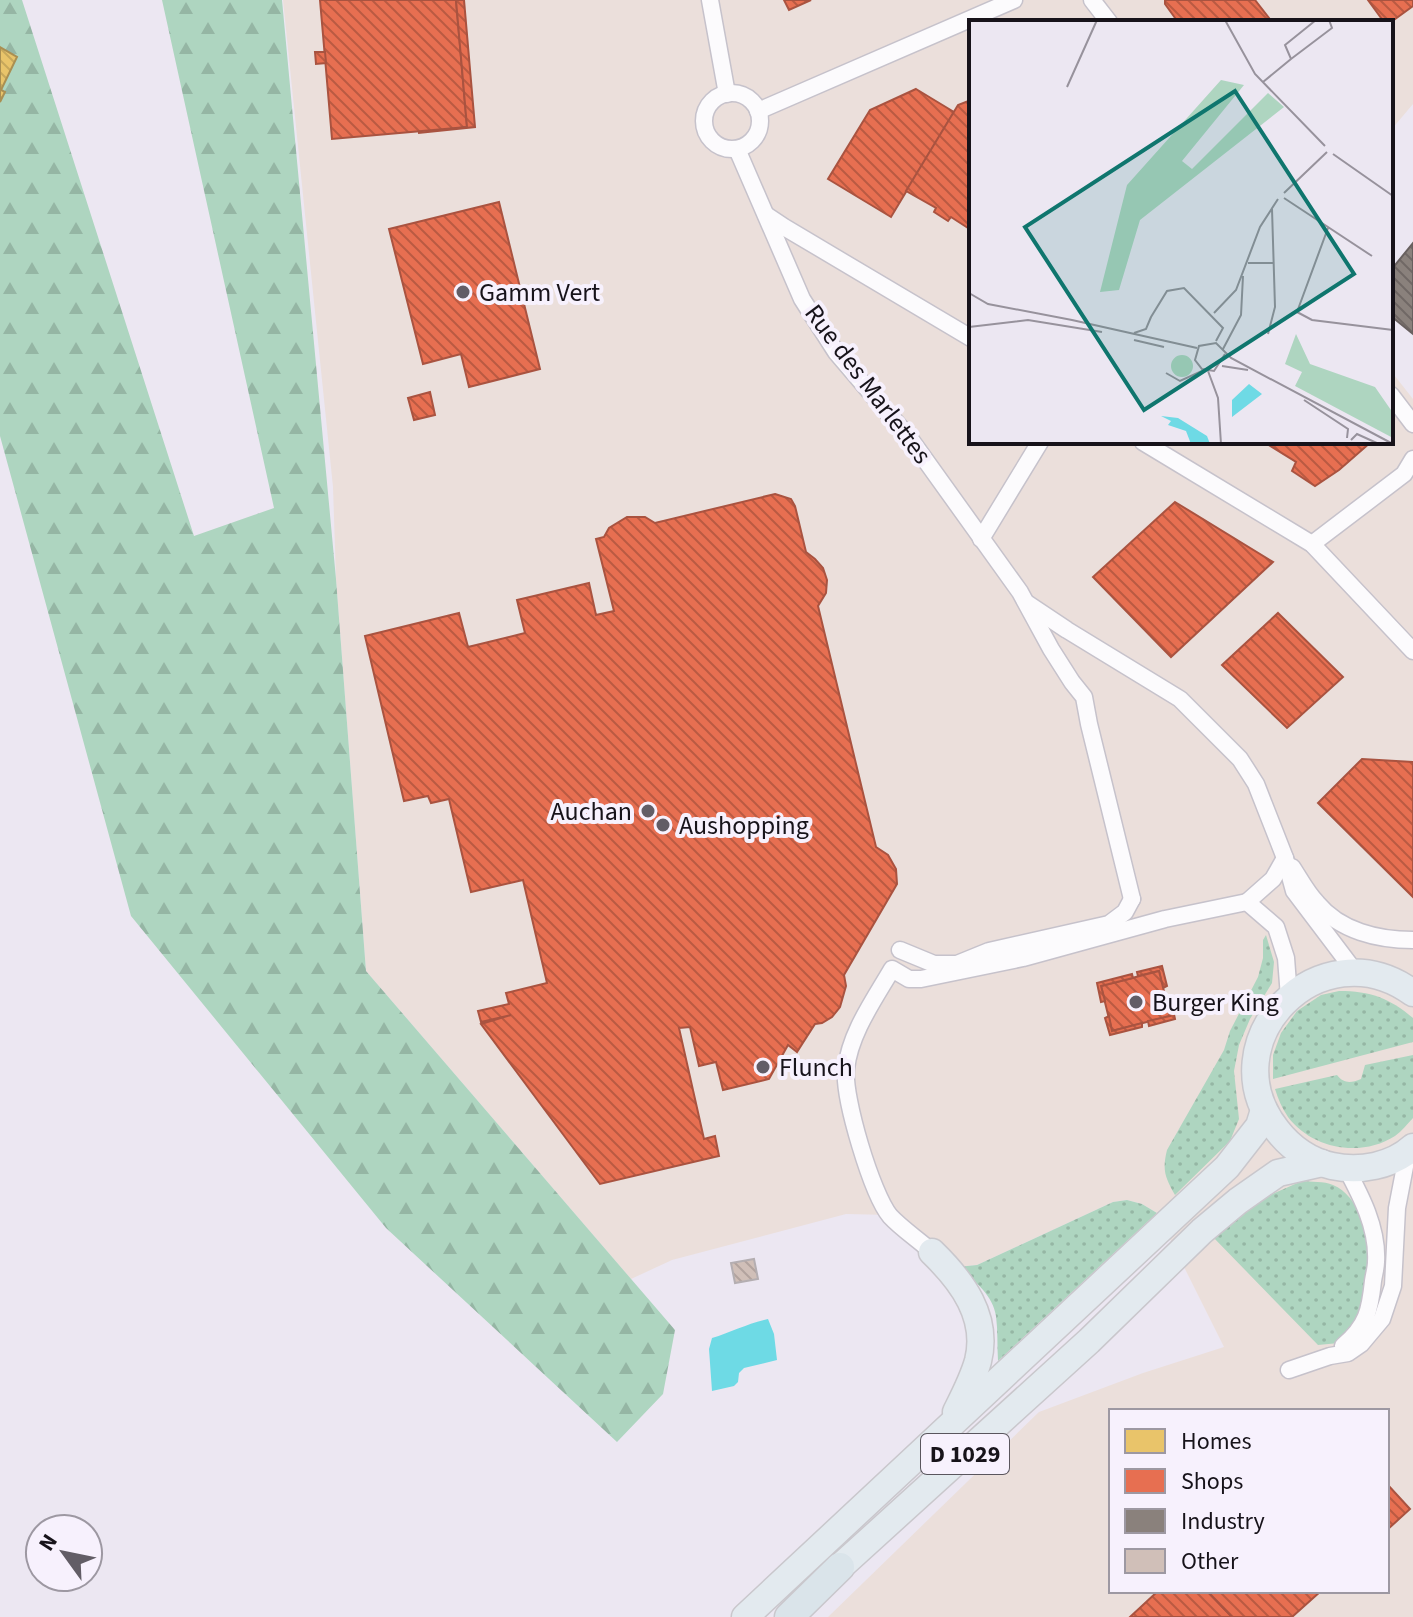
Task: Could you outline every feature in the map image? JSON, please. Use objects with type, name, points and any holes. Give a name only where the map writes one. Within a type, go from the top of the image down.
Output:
[{"type":"highway","name":"D 1029","points":[[789,1617],[840,1567]]},
{"type":"main road","points":[[1406,982],[1356,973],[1327,976],[1314,981],[1289,997],[1275,1012],[1258,1050],[1256,1070],[1264,1110],[1294,1148],[1334,1165],[1378,1165],[1394,1160],[1411,1149]]},
{"type":"main road","name":"D 1029","points":[[948,1428],[1227,1167],[1259,1126],[1264,1110]]},
{"type":"main road","name":"D 1029","points":[[840,1567],[1238,1201],[1278,1173],[1334,1165]]},
{"type":"main road","points":[[745,1617],[948,1428],[976,1367],[980,1344],[978,1318],[971,1299],[947,1266],[932,1252]]},
{"type":"street","points":[[710,0],[727,94]]},
{"type":"street","points":[[758,111],[1014,0]]},
{"type":"street","points":[[1092,0],[1107,20]]},
{"type":"street","points":[[736,94],[745,97],[758,111],[758,130],[754,139],[746,145],[737,149],[720,147],[708,135],[704,118],[718,97],[736,94]]},
{"type":"street","name":"Rue des Marlettes","points":[[737,149],[802,299],[845,364],[911,440],[1020,592],[1051,649],[1084,697],[1132,899]]},
{"type":"street","points":[[766,215],[969,337]]},
{"type":"street","points":[[1393,398],[1413,424]]},
{"type":"street","points":[[981,539],[1039,444]]},
{"type":"street","points":[[1146,444],[1312,544],[1413,651]]},
{"type":"street","points":[[1312,544],[1404,474],[1413,459]]},
{"type":"street","name":"Rue des Marlettes","points":[[1026,603],[1180,699],[1210,728],[1240,759],[1256,784],[1285,858]]},
{"type":"street","points":[[932,1252],[890,1215],[880,1199],[864,1158],[845,1072],[864,1018],[892,969],[909,979],[921,979],[1023,958],[1165,919],[1247,902],[1278,873],[1285,858]]},
{"type":"street","points":[[1285,858],[1317,905],[1343,924],[1361,933],[1390,940],[1413,940]]},
{"type":"street","points":[[1285,858],[1294,891],[1356,973]]},
{"type":"street","points":[[900,950],[934,964],[957,964],[989,951],[1109,924],[1125,912],[1132,899],[1146,912],[1165,919]]},
{"type":"street","points":[[1247,902],[1276,927],[1286,958],[1289,997]]},
{"type":"street","points":[[1289,1370],[1348,1353],[1361,1344],[1382,1319],[1393,1286],[1397,1208],[1411,1149]]},
{"type":"street","points":[[1330,1356],[1354,1336],[1369,1312],[1376,1262],[1376,1243],[1361,1197],[1334,1165]]},
{"type":"shaded area","points":[[283,0],[1413,0],[1413,104],[1393,128],[1393,20],[969,20],[969,444],[1393,444],[1393,374],[1413,399],[1413,1617],[828,1617],[1039,1412],[1224,1347],[1157,1213],[1127,1200],[1113,1202],[977,1265],[957,1267],[890,1215],[846,1214],[672,1260],[631,1279],[366,971],[336,579],[333,487]]},
{"type":"green space","points":[[0,0],[22,0],[194,536],[274,508],[162,0],[282,0],[336,579],[366,971],[675,1330],[663,1394],[617,1442],[386,1228],[131,916],[0,436]]},
{"type":"green space","points":[[1266,935],[1274,962],[1272,983],[1250,1019],[1239,1045],[1234,1071],[1239,1119],[1230,1141],[1175,1195],[1165,1173],[1167,1150],[1224,1050],[1230,1031],[1258,977]]},
{"type":"green space","points":[[1339,991],[1370,994],[1404,1011],[1413,1018],[1413,1042],[1273,1079],[1273,1055],[1281,1033],[1297,1011],[1321,995]]},
{"type":"green space","points":[[1413,1055],[1413,1118],[1395,1136],[1367,1147],[1338,1147],[1310,1137],[1288,1117],[1275,1089],[1337,1075],[1345,1081],[1354,1081],[1361,1079],[1365,1065]]},
{"type":"green space","points":[[1302,1181],[1333,1185],[1345,1193],[1355,1205],[1367,1237],[1371,1272],[1367,1302],[1339,1343],[1318,1345],[1212,1236],[1268,1196]]},
{"type":"green space","points":[[1127,1200],[1157,1213],[998,1361],[997,1322],[991,1301],[957,1267],[977,1265],[1113,1202]]},
{"type":"water","points":[[768,1319],[774,1334],[777,1360],[744,1368],[734,1386],[712,1391],[709,1349],[712,1338]]},
{"type":"building: Homes","points":[[0,47],[17,57],[1,90],[5,92],[0,102]]},
{"type":"building: Shops","points":[[320,0],[456,0],[467,127],[332,139]]},
{"type":"building: Shops","points":[[456,0],[464,0],[475,127],[418,133],[467,127]]},
{"type":"building: Shops","points":[[784,0],[811,0],[789,10]]},
{"type":"building: Shops","points":[[1165,0],[1255,0],[1270,20],[1177,20]]},
{"type":"building: Shops","points":[[1368,0],[1413,0],[1413,6],[1393,21],[1383,20]]},
{"type":"building: Shops","points":[[315,52],[325,52],[326,63],[316,64]]},
{"type":"building: Shops","points":[[916,89],[954,112],[891,217],[828,179],[870,110]]},
{"type":"building: Shops","points":[[969,101],[969,229],[951,217],[948,221],[934,212],[936,208],[906,191],[958,105]]},
{"type":"building: Shops","name":"Gamm Vert","points":[[499,202],[540,369],[469,387],[461,354],[423,364],[389,229]]},
{"type":"building: Shops","points":[[430,392],[435,415],[414,420],[408,398]]},
{"type":"building: Shops","points":[[1267,444],[1369,444],[1315,486],[1292,471],[1296,462]]},
{"type":"building: Shops","name":"Aushopping","points":[[775,494],[791,499],[806,552],[823,568],[827,580],[826,593],[818,606],[876,847],[888,855],[896,869],[897,884],[844,975],[846,986],[840,1007],[832,1017],[815,1024],[797,1052],[788,1045],[769,1079],[723,1090],[716,1062],[699,1066],[690,1027],[679,1028],[704,1139],[715,1136],[719,1156],[600,1184],[481,1024],[511,1015],[481,1022],[478,1011],[509,1004],[506,993],[547,983],[523,880],[471,892],[449,799],[431,803],[428,796],[404,801],[365,636],[459,613],[468,647],[525,633],[517,600],[589,583],[596,615],[614,611],[596,539],[604,537],[609,528],[627,517],[645,517],[655,523]]},
{"type":"building: Shops","points":[[1175,502],[1273,562],[1171,657],[1093,577]]},
{"type":"building: Shops","points":[[1278,613],[1343,677],[1287,728],[1222,665]]},
{"type":"building: Shops","points":[[1362,759],[1413,762],[1413,897],[1318,803]]},
{"type":"building: Shops","points":[[1162,966],[1167,986],[1163,988],[1159,971],[1138,976],[1137,972]]},
{"type":"building: Shops","points":[[1159,971],[1170,1016],[1112,1031],[1101,986]]},
{"type":"building: Shops","points":[[1132,974],[1133,978],[1101,986],[1105,1001],[1101,1002],[1097,983]]},
{"type":"building: Shops","points":[[1171,1000],[1175,1019],[1149,1026],[1148,1021],[1170,1016],[1166,1001]]},
{"type":"building: Shops","points":[[1109,1016],[1112,1031],[1142,1023],[1142,1027],[1110,1035],[1105,1018]]},
{"type":"building: Shops","points":[[1389,1486],[1410,1509],[1389,1528]]},
{"type":"building: Shops","points":[[1156,1593],[1209,1593],[1232,1617],[1130,1617]]},
{"type":"building: Shops","points":[[1209,1593],[1319,1593],[1292,1617],[1232,1617]]},
{"type":"building: Industry","points":[[1413,243],[1413,334],[1393,318],[1393,268]]},
{"type":"building: Other","points":[[754,1259],[758,1279],[735,1283],[731,1263]]},
{"type":"place","name":"Gamm Vert","points":[[463,292]]},
{"type":"place","name":"Auchan","points":[[648,811]]},
{"type":"place","name":"Aushopping","points":[[663,825]]},
{"type":"place","name":"Burger King","points":[[1136,1002]]},
{"type":"place","name":"Flunch","points":[[763,1067]]}]
